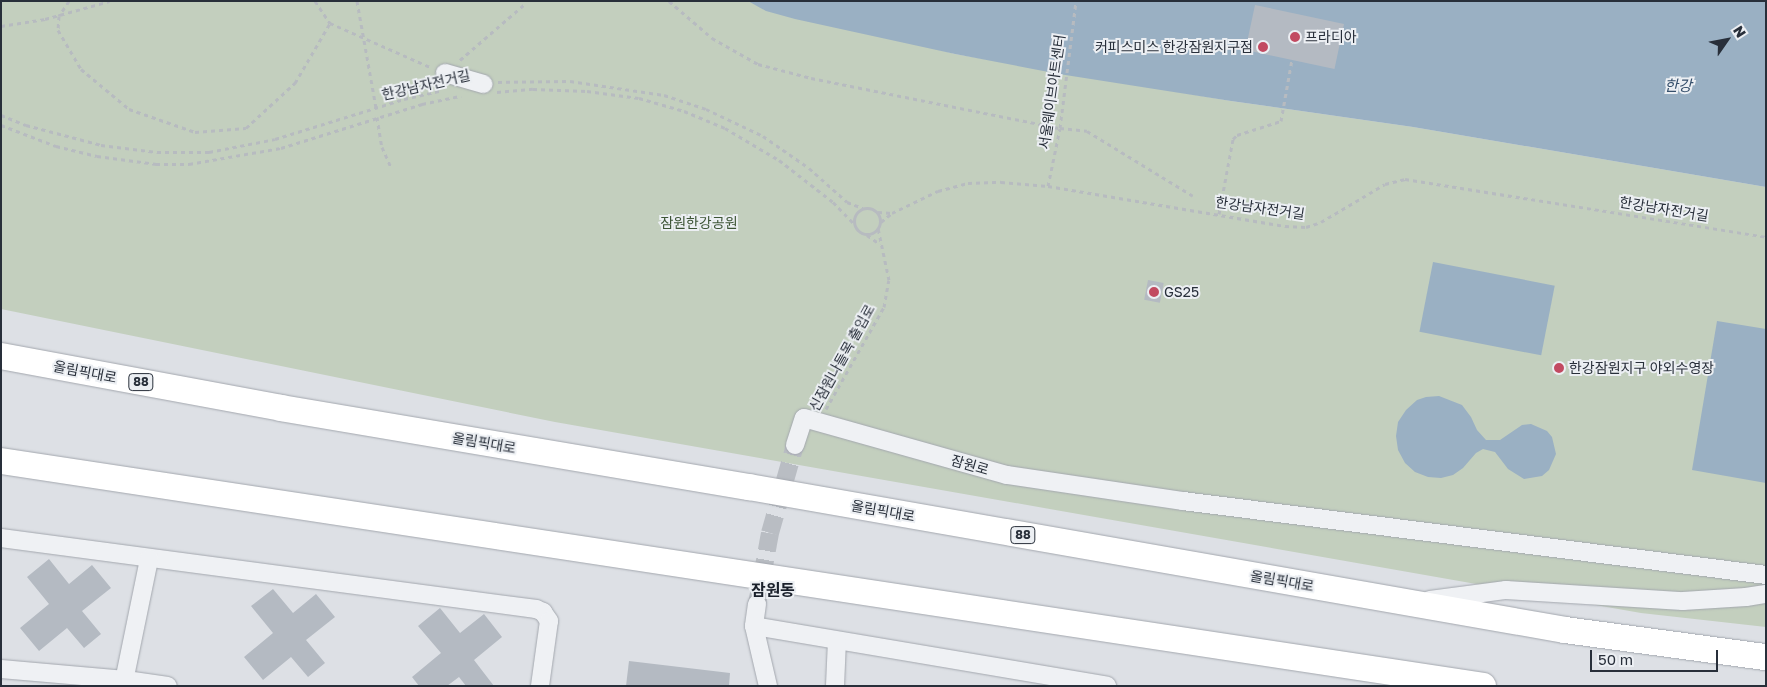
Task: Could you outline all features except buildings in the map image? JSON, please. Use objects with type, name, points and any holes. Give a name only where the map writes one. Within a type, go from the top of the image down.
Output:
[{"type":"highway","name":"올림픽대로","points":[[1,356],[281,408],[730,484],[1565,630],[1766,657]]},
{"type":"highway","points":[[1,461],[1484,686]]},
{"type":"street","points":[[446,81],[487,88]]},
{"type":"street","points":[[796,444],[804,418],[819,422]]},
{"type":"street","name":"잠원로","points":[[819,422],[1007,475],[1167,498],[1766,575]]},
{"type":"street","points":[[1,538],[536,609],[543,612],[549,621],[540,686]]},
{"type":"street","points":[[125,683],[149,559]]},
{"type":"street","points":[[1408,603],[1506,590],[1683,600],[1746,597],[1766,594]]},
{"type":"street","points":[[757,604],[754,626],[768,686]]},
{"type":"street","points":[[754,626],[1107,686]]},
{"type":"street","points":[[835,686],[837,641]]},
{"type":"street","points":[[1,669],[168,686]]},
{"type":"path","points":[[69,1],[58,16],[58,30],[81,69],[130,109],[195,132],[246,128],[295,83],[330,23]]},
{"type":"path","points":[[1,26],[58,16],[110,1]]},
{"type":"path","points":[[315,1],[330,23],[446,81],[526,3]]},
{"type":"path","points":[[357,1],[376,108]]},
{"type":"path","points":[[669,1],[712,38],[758,64],[811,78],[1060,128],[1086,131],[1193,196]]},
{"type":"path","name":"서울웨이브아트센터","points":[[1048,186],[1060,128],[1076,1]]},
{"type":"path","points":[[1219,214],[1233,139],[1237,135],[1281,121],[1292,59]]},
{"type":"path","name":"한강남자전거길","points":[[487,88],[570,80],[664,95],[706,109],[763,136],[809,168],[847,202],[863,208]]},
{"type":"path","name":"한강남자전거길","points":[[1,115],[26,125],[101,145],[157,152],[195,153],[227,150],[275,139],[376,108],[446,81]]},
{"type":"path","points":[[487,88],[560,89],[617,94],[661,104],[725,128],[758,146],[815,187],[845,212],[859,231],[867,234],[881,245]]},
{"type":"path","points":[[661,104],[664,95]]},
{"type":"path","name":"한강남자전거길","points":[[1,125],[56,146],[97,156],[139,163],[181,164],[220,160],[281,148],[377,117],[443,99],[462,96]]},
{"type":"path","points":[[377,117],[382,147],[391,168]]},
{"type":"path","name":"한강남자전거길","points":[[881,222],[892,213],[955,185],[1001,182],[1048,186],[1285,226],[1312,226],[1385,184],[1405,178],[1766,237]]},
{"type":"path","points":[[854,224],[855,216],[863,208],[892,213]]},
{"type":"path","points":[[867,234],[878,228],[881,222],[878,212]]},
{"type":"path","name":"신잠원나들목 출입로","points":[[819,422],[884,307],[889,280],[878,228]]},
{"type":"green space","name":"잠원한강공원","points":[[1,1],[749,1],[955,54],[1231,101],[1413,127],[1766,187],[1766,627],[1641,613],[555,422],[1,309]]},
{"type":"water","name":"한강","points":[[748,1],[1766,1],[1766,187],[1413,127],[1059,74],[955,54],[795,19],[766,11]]},
{"type":"water","points":[[1433,262],[1555,286],[1541,355],[1419,332]]},
{"type":"water","points":[[1717,321],[1766,329],[1766,483],[1692,470]]},
{"type":"water","points":[[1439,396],[1462,405],[1471,417],[1477,430],[1486,440],[1500,440],[1522,425],[1531,424],[1547,431],[1552,437],[1556,454],[1549,470],[1542,476],[1524,479],[1508,469],[1495,452],[1483,449],[1476,453],[1463,468],[1453,475],[1441,478],[1428,477],[1415,472],[1405,463],[1398,450],[1396,436],[1398,422],[1406,410],[1417,400]]},
{"type":"tunnel","points":[[757,604],[770,533],[795,445]]},
{"type":"place","name":"프라디아","points":[[1295,37]]},
{"type":"place","name":"커피스미스 한강잠원지구점","points":[[1263,47]]},
{"type":"place","name":"GS25","points":[[1154,292]]},
{"type":"place","name":"한강잠원지구 야외수영장","points":[[1559,368]]},
{"type":"district","name":"잠원동","points":[[773,590]]}]
